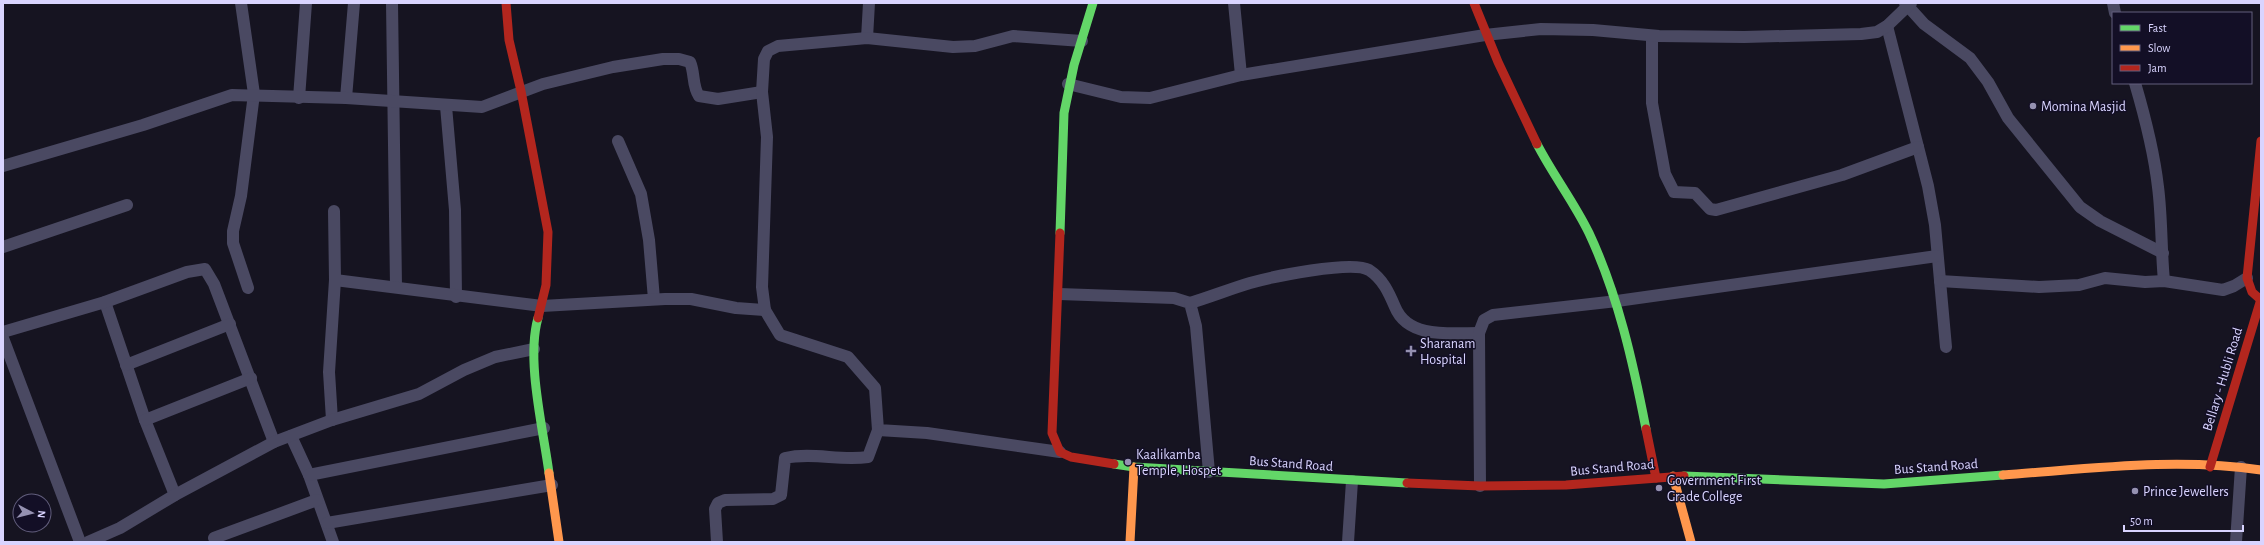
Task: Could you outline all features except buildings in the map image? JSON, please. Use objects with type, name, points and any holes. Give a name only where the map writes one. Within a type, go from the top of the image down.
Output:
[{"type":"street","points":[[241,3],[254,94],[241,196],[233,231],[234,243],[248,288]]},
{"type":"street","points":[[299,98],[306,3]]},
{"type":"street","points":[[346,98],[354,3]]},
{"type":"street","points":[[392,3],[396,286]]},
{"type":"street","points":[[506,3],[509,40],[521,91],[548,232],[546,285],[542,306],[534,333],[534,349],[535,372],[559,542]]},
{"type":"street","points":[[868,38],[869,3]]},
{"type":"street","points":[[1060,452],[1055,444],[1052,433],[1059,294],[1062,129],[1064,104],[1068,84],[1093,3]]},
{"type":"street","points":[[1234,3],[1241,75]]},
{"type":"street","points":[[1474,3],[1485,35],[1544,158],[1588,232],[1617,301],[1634,365],[1656,478]]},
{"type":"street","points":[[1068,84],[1121,97],[1150,98],[1241,75],[1485,35],[1541,29],[1593,30],[1652,36],[1726,37],[1861,34],[1877,32],[1887,26],[1907,4],[1924,24],[1970,58],[1988,82],[2008,118],[2080,207],[2100,220],[2163,253]]},
{"type":"street","points":[[1887,26],[1918,147],[1935,225],[1936,256],[1946,347]]},
{"type":"street","points":[[717,542],[715,509],[718,503],[725,500],[773,499],[780,495],[784,458],[795,456],[851,459],[868,457],[878,430],[875,388],[851,359],[780,334],[765,310],[762,253],[767,192],[768,137],[762,92],[764,59],[768,51],[778,46],[868,38],[953,47],[975,46],[1013,36],[1082,42]]},
{"type":"street","points":[[1652,36],[1652,103],[1667,180],[1674,192],[1695,193],[1710,209],[1716,210],[1806,186],[1918,147]]},
{"type":"street","points":[[3,166],[143,126],[232,95],[254,94],[299,98],[393,100],[446,106],[482,107],[521,91],[543,84],[644,61],[679,59],[690,62],[694,70],[695,86],[699,96],[718,99],[762,92]]},
{"type":"street","points":[[2135,84],[2146,121],[2158,186],[2164,281]]},
{"type":"street","points":[[446,106],[455,210],[456,296]]},
{"type":"street","points":[[618,141],[641,194],[649,240],[654,299]]},
{"type":"street","points":[[2261,141],[2247,278],[2252,292],[2261,300]]},
{"type":"street","points":[[3,247],[127,206]]},
{"type":"street","points":[[332,420],[329,372],[335,280],[334,211]]},
{"type":"street","points":[[1480,486],[1478,333],[1484,320],[1493,315],[1617,301],[1936,256]]},
{"type":"street","points":[[1059,294],[1174,298],[1190,303],[1252,283],[1342,266],[1360,267],[1369,270],[1382,281],[1400,317],[1416,328],[1432,333],[1478,333]]},
{"type":"street","points":[[3,332],[105,302],[187,272],[205,269],[214,284],[230,324],[274,442]]},
{"type":"street","points":[[1940,282],[2039,287],[2079,285],[2105,278],[2145,282],[2164,281],[2223,290],[2234,286],[2247,278]]},
{"type":"street","points":[[335,280],[396,286],[456,296],[542,306],[654,299],[691,299],[736,308],[765,310]]},
{"type":"street","name":"Bellary - Hubli Road","points":[[2210,467],[2261,300]]},
{"type":"street","points":[[105,302],[126,365],[175,495]]},
{"type":"street","points":[[1190,303],[1196,326],[1209,472]]},
{"type":"street","points":[[126,365],[230,324]]},
{"type":"street","points":[[3,338],[80,542]]},
{"type":"street","points":[[88,542],[120,528],[175,495],[274,442],[332,420],[419,394],[464,370],[495,357],[534,349]]},
{"type":"street","points":[[146,420],[251,378]]},
{"type":"street","points":[[309,475],[544,428]]},
{"type":"street","points":[[878,430],[927,433],[1060,452]]},
{"type":"street","points":[[291,436],[309,475],[333,542]]},
{"type":"street","name":"Bus Stand Road","points":[[1060,452],[1071,457],[1134,467],[1352,481],[1480,486],[1566,486],[1673,476],[1884,484],[2149,465],[2241,467],[2261,470]]},
{"type":"street","points":[[1130,542],[1134,467]]},
{"type":"street","points":[[2236,542],[2241,467]]},
{"type":"street","points":[[1673,476],[1691,542]]},
{"type":"street","points":[[1348,542],[1352,481]]},
{"type":"street","points":[[327,522],[552,485]]},
{"type":"street","points":[[214,538],[317,500]]},
{"type":"traffic: fast","points":[[1060,233],[1064,113],[1074,65],[1093,3]]},
{"type":"traffic: fast","points":[[1537,144],[1583,222],[1599,256],[1624,329],[1646,429]]},
{"type":"traffic: fast","points":[[538,318],[535,335],[535,374],[549,473]]},
{"type":"traffic: fast","points":[[1114,464],[1134,467],[1407,483]]},
{"type":"traffic: fast","points":[[1684,476],[1884,484],[2003,475]]},
{"type":"traffic: slow","points":[[2003,475],[2100,467],[2164,464],[2197,464],[2261,470]]},
{"type":"traffic: slow","points":[[1130,542],[1134,467]]},
{"type":"traffic: slow","points":[[549,473],[559,542]]},
{"type":"traffic: slow","points":[[1673,476],[1691,542]]},
{"type":"traffic: jam","points":[[506,3],[509,40],[521,91],[548,232],[546,285],[538,318]]},
{"type":"traffic: jam","points":[[1474,3],[1498,62],[1537,144]]},
{"type":"traffic: jam","points":[[2261,141],[2247,278],[2252,292],[2261,300]]},
{"type":"traffic: jam","points":[[1060,233],[1052,433],[1060,452],[1071,457],[1114,464]]},
{"type":"traffic: jam","points":[[2210,467],[2261,299]]},
{"type":"traffic: jam","points":[[1646,429],[1656,478]]},
{"type":"traffic: jam","points":[[1407,483],[1480,486],[1566,485],[1684,476]]},
{"type":"place","name":"Momina Masjid","points":[[2033,106]]},
{"type":"place","name":"Sharanam Hospital","points":[[1411,351]]},
{"type":"place","name":"Kaalikamba Temple, Hospet","points":[[1128,462]]},
{"type":"place","name":"Government First Grade College","points":[[1659,488]]},
{"type":"place","name":"Prince Jewellers","points":[[2135,491]]}]
